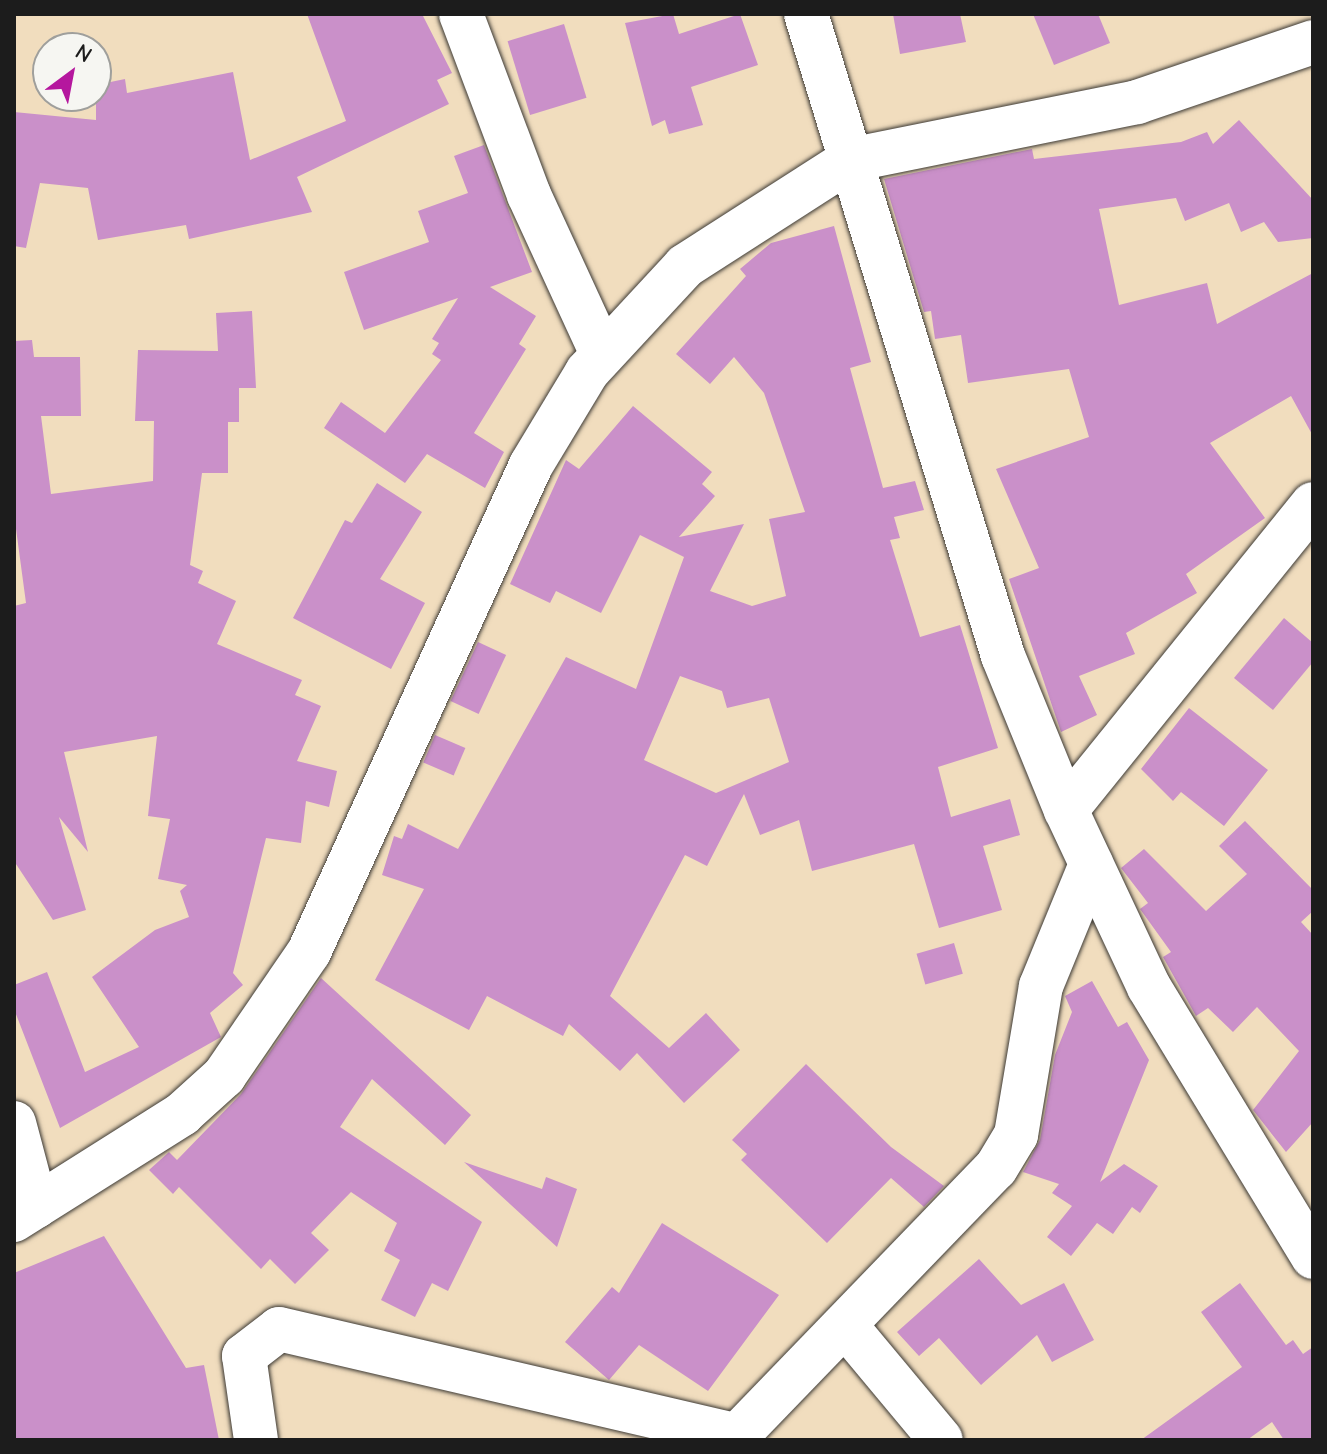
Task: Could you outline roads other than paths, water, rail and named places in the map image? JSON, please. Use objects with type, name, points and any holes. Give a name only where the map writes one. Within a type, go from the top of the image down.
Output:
[{"type":"street","points":[[461,14],[529,195],[602,354]]},
{"type":"street","points":[[806,14],[1003,656],[1091,864],[1200,1079],[1313,1257]]},
{"type":"street","points":[[14,1123],[25,1213],[182,1114],[224,1076],[309,952],[531,465],[602,354],[685,266],[850,160],[1137,102],[1313,42]]},
{"type":"street","points":[[1066,810],[1313,504]]},
{"type":"street","points":[[256,1440],[244,1356],[279,1329],[733,1437],[846,1326],[996,1168],[1016,1135],[1041,986],[1091,864]]},
{"type":"street","points":[[846,1326],[941,1440]]}]
